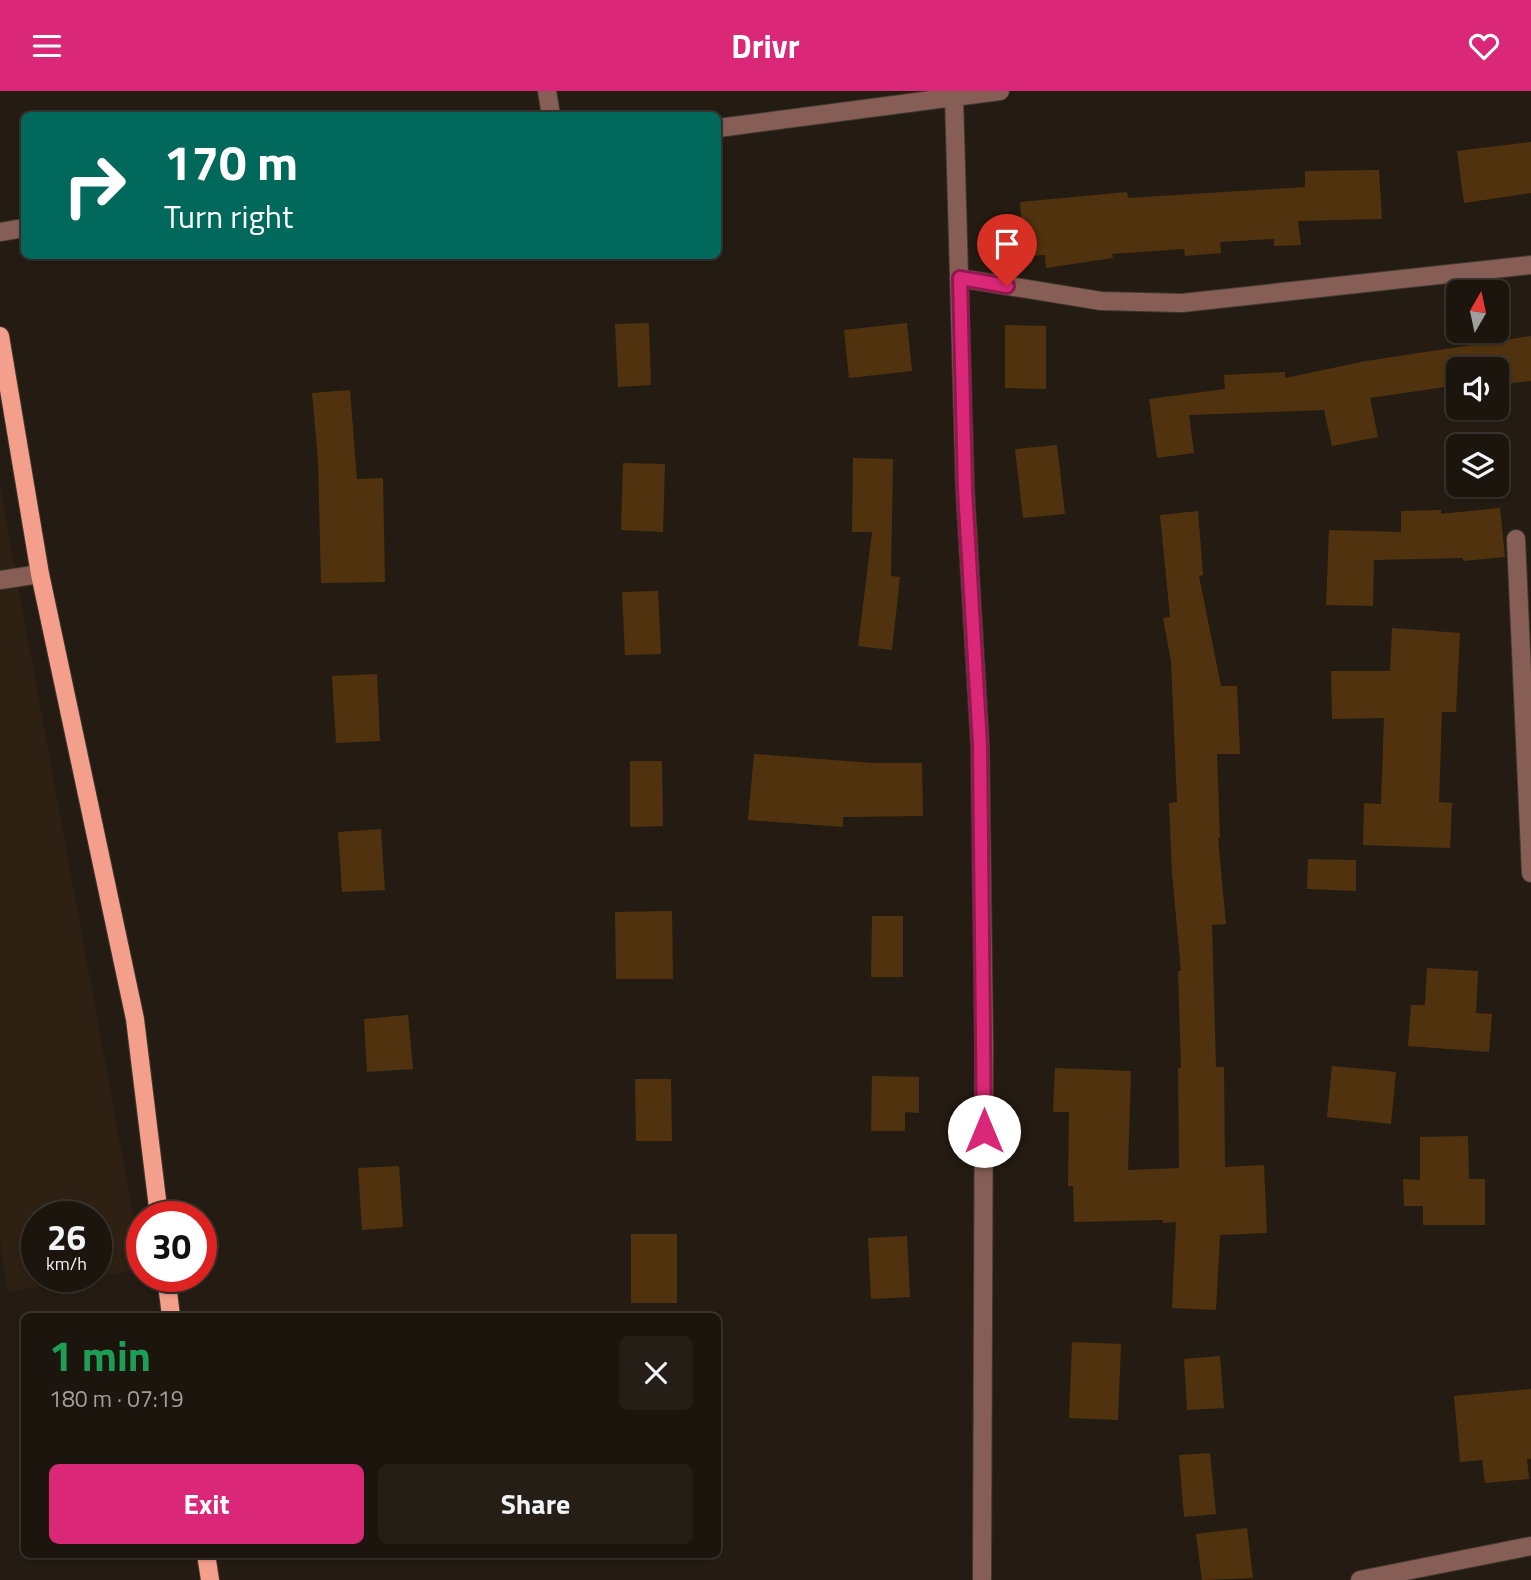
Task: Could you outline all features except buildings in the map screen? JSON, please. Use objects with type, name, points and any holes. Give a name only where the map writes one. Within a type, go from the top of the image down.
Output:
[{"type":"main road","points":[[0,335],[40,574],[135,1019],[157,1201]]},
{"type":"main road","points":[[168,1292],[171,1313]]},
{"type":"main road","points":[[206,1558],[209,1580]]},
{"type":"street","points":[[547,91],[550,112]]},
{"type":"street","points":[[721,128],[1000,91]]},
{"type":"street","points":[[954,97],[965,490],[980,745],[984,1048],[982,1580]]},
{"type":"street","points":[[0,232],[21,228]]},
{"type":"street","points":[[960,278],[1101,302],[1182,303],[1531,265]]},
{"type":"street","points":[[1516,539],[1531,873]]},
{"type":"street","points":[[0,580],[40,574]]},
{"type":"street","points":[[1360,1580],[1531,1545]]},
{"type":"shaded area","points":[[0,487],[130,1201],[126,1201],[126,1272],[112,1274],[112,1201],[21,1201],[21,1290],[8,1292],[0,1239]]},
{"type":"route","points":[[984,1131],[980,745],[965,490],[960,278],[1007,286]]}]
